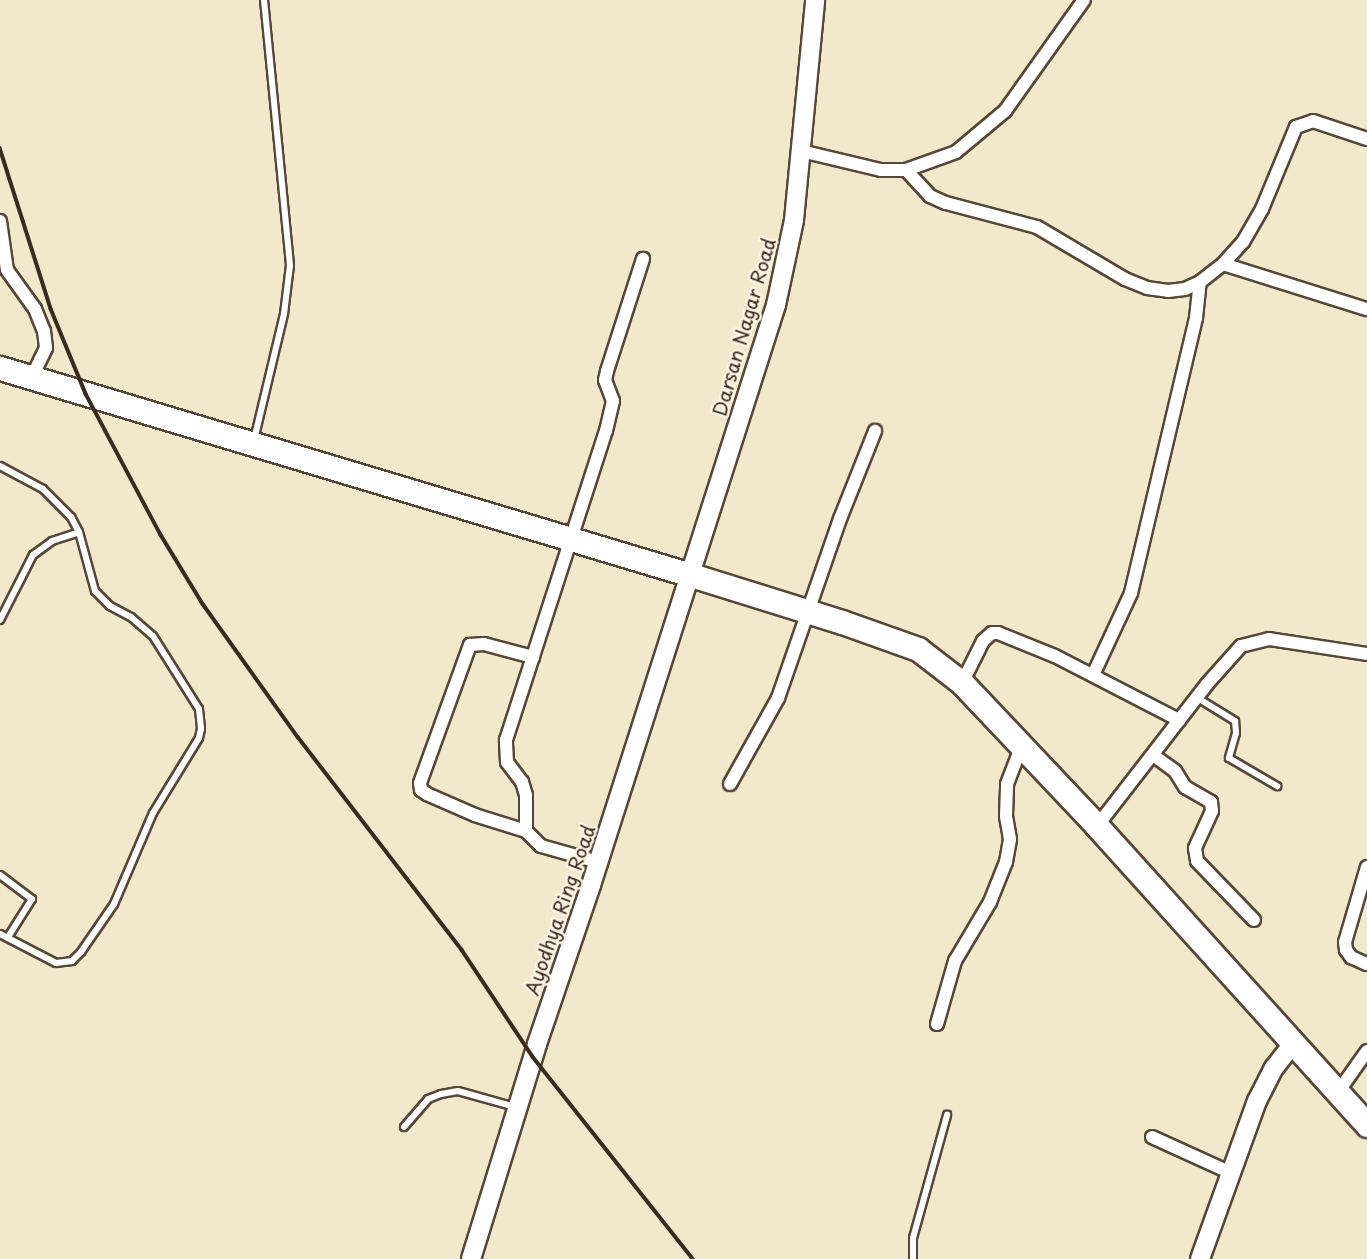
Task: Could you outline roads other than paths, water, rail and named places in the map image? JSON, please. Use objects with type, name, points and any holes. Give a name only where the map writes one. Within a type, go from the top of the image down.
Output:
[{"type":"highway","points":[[0,368],[806,610],[918,649],[962,683],[1097,826],[1367,1125]]},
{"type":"street","name":"Darsan Nagar Road","points":[[691,575],[783,279],[794,220],[815,0]]},
{"type":"street","points":[[801,150],[881,170],[905,170],[956,152],[1004,111],[1084,0]]},
{"type":"street","points":[[905,170],[930,196],[946,204],[1037,227],[1059,237],[1104,267],[1147,288],[1168,291],[1185,289],[1200,282],[1223,264],[1243,242],[1262,209],[1296,127],[1313,121],[1367,139]]},
{"type":"street","points":[[0,221],[7,271],[35,309],[44,331],[46,348],[32,377]]},
{"type":"street","points":[[526,831],[526,794],[522,782],[507,762],[506,740],[573,539],[611,412],[612,394],[605,380],[643,258]]},
{"type":"street","points":[[1223,264],[1367,309]]},
{"type":"street","points":[[1093,675],[1131,593],[1196,318],[1200,282]]},
{"type":"street","points":[[730,784],[778,698],[806,610],[875,431]]},
{"type":"street","name":"Ayodhya Ring Road","points":[[471,1259],[517,1108],[691,575]]},
{"type":"street","points":[[962,683],[983,641],[992,632],[1055,656],[1179,720]]},
{"type":"street","points":[[1097,826],[1196,697],[1241,646],[1254,641],[1301,642],[1367,654]]},
{"type":"street","points":[[533,657],[484,644],[470,645],[420,783],[422,790],[526,831],[541,846],[598,862]]},
{"type":"street","points":[[937,1024],[956,961],[990,902],[1006,862],[1010,839],[1006,816],[1007,784],[1021,748]]},
{"type":"street","points":[[1153,755],[1175,771],[1185,787],[1210,802],[1212,811],[1195,848],[1197,861],[1254,920]]},
{"type":"street","points":[[1367,867],[1345,942],[1351,957],[1367,964]]},
{"type":"street","points":[[1200,1259],[1266,1083],[1294,1042]]},
{"type":"street","points":[[1338,1092],[1367,1051]]},
{"type":"street","points":[[1152,1137],[1231,1172]]},
{"type":"lane","points":[[252,445],[284,314],[290,265],[264,0]]},
{"type":"lane","points":[[0,466],[43,489],[71,517],[79,533],[95,591],[110,606],[131,617],[153,636],[199,709],[201,729],[199,738],[153,813],[114,904],[81,952],[72,961],[56,963],[0,934]]},
{"type":"lane","points":[[0,620],[33,555],[52,541],[79,533]]},
{"type":"lane","points":[[1196,697],[1235,721],[1236,733],[1229,758],[1277,786]]},
{"type":"lane","points":[[0,875],[32,898],[8,937]]},
{"type":"lane","points":[[404,1127],[428,1099],[458,1091],[517,1108]]},
{"type":"lane","points":[[913,1259],[913,1238],[947,1115]]},
{"type":"railway","points":[[0,148],[51,309],[86,394],[161,535],[203,604],[298,737],[462,950],[533,1057],[693,1259]]}]
